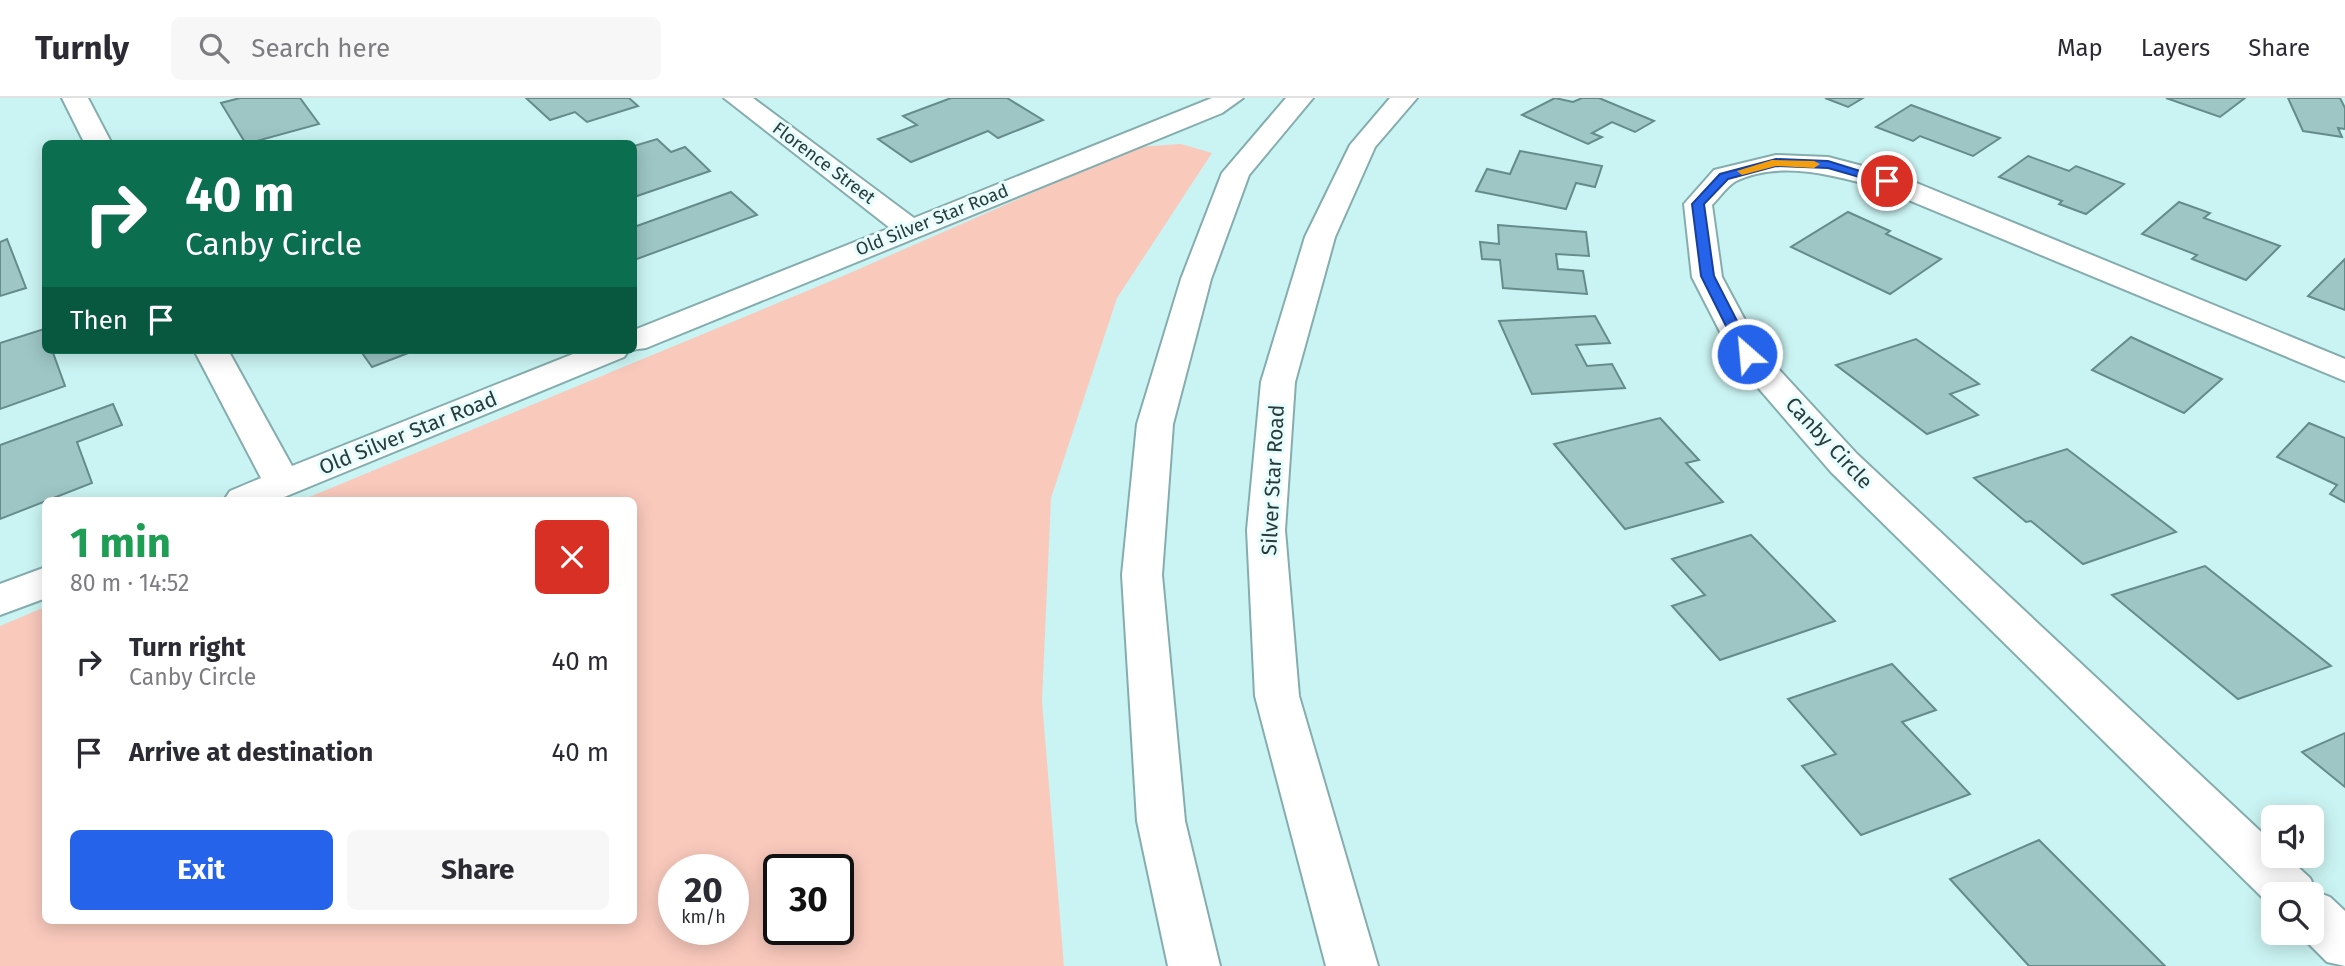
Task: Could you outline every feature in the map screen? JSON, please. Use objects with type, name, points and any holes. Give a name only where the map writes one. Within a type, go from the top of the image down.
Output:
[{"type":"street","points":[[75,98],[97,140]]},
{"type":"street","name":"Florence Street","points":[[737,98],[910,229]]},
{"type":"street","name":"Old Silver Star Road","points":[[637,340],[1213,108],[1230,98]]},
{"type":"street","points":[[1194,966],[1161,821],[1142,575],[1156,425],[1196,279],[1236,173],[1300,98]]},
{"type":"street","name":"Silver Star Road","points":[[1352,966],[1277,696],[1266,530],[1278,382],[1320,237],[1363,145],[1404,98]]},
{"type":"street","name":"Canby Circle","points":[[2280,882],[1844,463],[1747,354],[1707,276],[1698,204],[1724,176],[1776,163],[1828,165],[1887,181],[2345,371]]},
{"type":"street","points":[[213,354],[283,484]]},
{"type":"street","name":"Old Silver Star Road","points":[[250,497],[602,354]]},
{"type":"street","points":[[0,600],[42,584]]},
{"type":"street","points":[[2324,925],[2345,945]]},
{"type":"shaded area","points":[[1181,144],[1212,153],[1117,298],[1051,498],[1042,701],[1064,966],[0,966],[0,626],[42,608],[42,924],[637,924],[637,497],[309,497],[843,276],[1137,147]]},
{"type":"building","points":[[240,98],[300,98],[319,124],[261,140],[244,140],[221,103]]},
{"type":"building","points":[[526,98],[629,98],[638,106],[587,122],[575,112],[550,120]]},
{"type":"building","points":[[951,98],[1007,98],[1043,120],[998,138],[988,131],[911,162],[878,139],[917,125],[903,116]]},
{"type":"building","points":[[1555,98],[1573,102],[1582,98],[1599,98],[1654,121],[1635,132],[1612,122],[1592,133],[1602,137],[1588,144],[1522,115]]},
{"type":"building","points":[[1825,98],[1863,98],[1848,107]]},
{"type":"building","points":[[2166,98],[2245,98],[2220,117]]},
{"type":"building","points":[[2288,98],[2340,98],[2345,108],[2345,129],[2338,128],[2342,137],[2303,131]]},
{"type":"building","points":[[1911,105],[2000,138],[1973,156],[1920,136],[1913,141],[1876,127]]},
{"type":"building","points":[[657,139],[671,152],[685,147],[710,171],[637,196],[637,145]]},
{"type":"building","points":[[1520,151],[1602,166],[1595,187],[1576,183],[1566,209],[1476,191],[1487,169],[1510,174]]},
{"type":"building","points":[[2028,156],[2069,171],[2076,166],[2124,184],[2086,214],[2059,204],[2062,201],[1999,177]]},
{"type":"building","points":[[731,192],[757,215],[637,259],[637,226]]},
{"type":"building","points":[[2179,202],[2210,213],[2204,218],[2280,246],[2246,280],[2192,259],[2197,255],[2142,234]]},
{"type":"building","points":[[1848,212],[1890,231],[1886,234],[1941,259],[1890,294],[1791,247]]},
{"type":"building","points":[[1498,225],[1586,232],[1589,256],[1556,254],[1558,269],[1583,271],[1587,294],[1503,288],[1500,260],[1482,259],[1480,242],[1499,244]]},
{"type":"building","points":[[7,239],[26,288],[0,296],[0,242]]},
{"type":"building","points":[[2345,259],[2345,310],[2308,296]]},
{"type":"building","points":[[1595,316],[1610,343],[1576,345],[1587,366],[1612,364],[1625,388],[1532,394],[1499,321]]},
{"type":"building","points":[[42,330],[42,354],[53,354],[65,386],[0,409],[0,343]]},
{"type":"building","points":[[2131,337],[2222,379],[2184,413],[2092,370]]},
{"type":"building","points":[[1916,339],[1979,384],[1950,394],[1978,415],[1927,434],[1836,365]]},
{"type":"building","points":[[363,354],[406,354],[372,367]]},
{"type":"building","points":[[113,404],[122,425],[77,442],[92,483],[56,497],[42,497],[42,503],[0,519],[0,445]]},
{"type":"building","points":[[1660,418],[1699,460],[1686,463],[1723,502],[1625,529],[1554,444]]},
{"type":"building","points":[[2309,423],[2345,438],[2345,502],[2330,494],[2337,485],[2277,457]]},
{"type":"building","points":[[2067,449],[2176,532],[2083,564],[2031,521],[2026,522],[1974,478]]},
{"type":"building","points":[[1751,535],[1835,621],[1720,660],[1672,606],[1705,595],[1672,559]]},
{"type":"building","points":[[2205,566],[2331,666],[2238,699],[2112,595]]},
{"type":"building","points":[[1892,664],[1936,710],[1902,722],[1970,794],[1861,835],[1802,766],[1836,754],[1788,699]]},
{"type":"building","points":[[2345,733],[2345,787],[2302,752]]},
{"type":"building","points":[[2039,840],[2165,966],[2029,966],[1950,879]]},
{"type":"slow traffic","points":[[1742,171],[1776,163],[1814,164]]},
{"type":"route","points":[[1747,354],[1707,276],[1698,204],[1724,176],[1776,163],[1828,165],[1887,181]]}]
